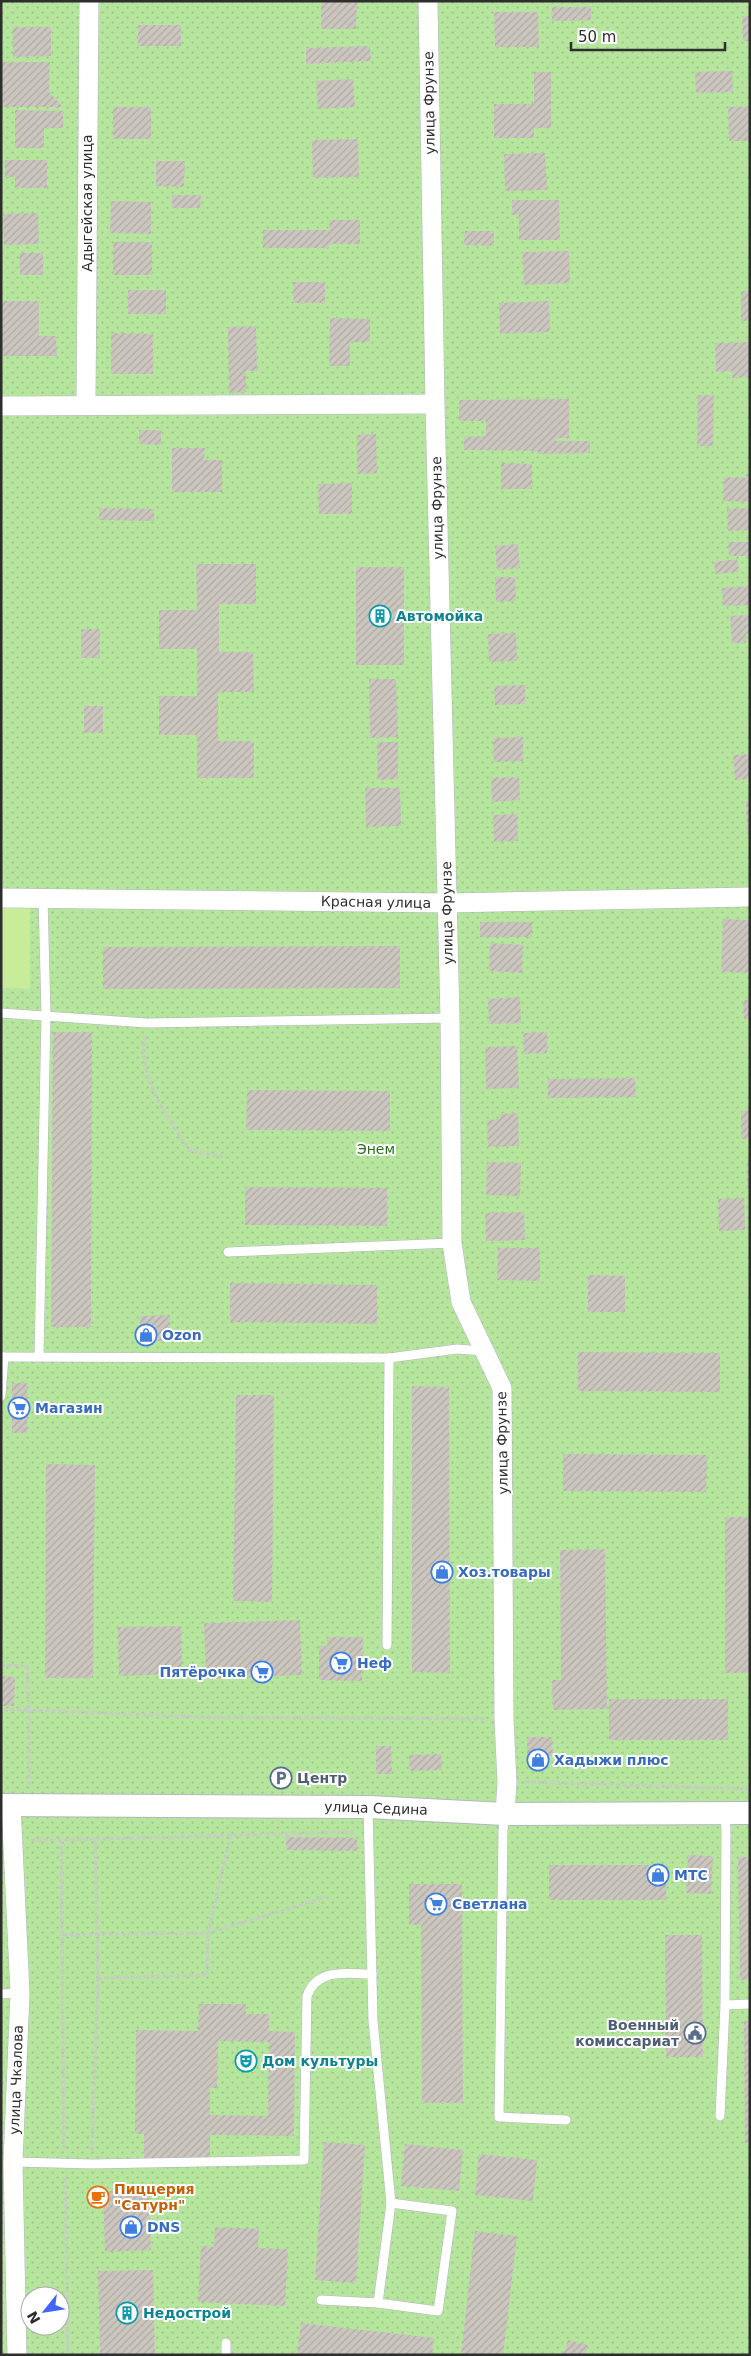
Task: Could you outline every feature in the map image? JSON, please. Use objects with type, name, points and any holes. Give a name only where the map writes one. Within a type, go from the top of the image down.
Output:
[{"type":"street","name":"Адыгейская улица","points":[[86,404],[89,1]]},
{"type":"street","name":"улица Фрунзе","points":[[428,1],[434,404],[450,1018],[452,1243],[461,1302],[502,1388],[504,1719],[507,1782],[505,1814]]},
{"type":"street","points":[[1,406],[86,404],[434,404]]},
{"type":"street","name":"Красная улица","points":[[1,898],[447,903],[750,897]]},
{"type":"street","name":"улица Седина","points":[[14,1805],[368,1807],[505,1814],[750,1813]]},
{"type":"street","name":"улица Чкалова","points":[[14,1805],[10,1994],[17,2355]]},
{"type":"lane","points":[[39,1356],[46,1015],[43,898]]},
{"type":"lane","points":[[1,1013],[147,1023],[450,1018]]},
{"type":"lane","points":[[228,1252],[452,1243]]},
{"type":"lane","points":[[1,1396],[3,1357],[389,1358],[457,1349],[484,1352]]},
{"type":"lane","points":[[387,1646],[389,1358]]},
{"type":"lane","points":[[368,1807],[373,2021],[391,2202],[378,2303]]},
{"type":"lane","points":[[720,2116],[725,2005],[726,1828],[723,1812]]},
{"type":"lane","points":[[505,1814],[503,1830],[499,2117],[566,2120]]},
{"type":"lane","points":[[13,2162],[92,2164],[304,2160],[308,1996],[311,1986],[330,1973],[372,1974]]},
{"type":"lane","points":[[725,2005],[750,2004]]},
{"type":"lane","points":[[321,2300],[378,2303],[438,2311],[452,2211],[391,2202]]},
{"type":"lane","points":[[226,2343],[226,2355]]},
{"type":"path","points":[[147,1023],[142,1048],[147,1075],[168,1118],[190,1150],[224,1158]]},
{"type":"path","points":[[1,1665],[27,1666],[29,1710],[14,1805]]},
{"type":"path","points":[[1,1710],[194,1717],[504,1719]]},
{"type":"path","points":[[507,1782],[750,1789]]},
{"type":"path","points":[[30,1840],[230,1837],[370,1832]]},
{"type":"path","points":[[98,1978],[207,1975],[208,1933],[230,1837]]},
{"type":"path","points":[[92,2164],[98,1978],[96,1838]]},
{"type":"path","points":[[61,1840],[68,2355]]},
{"type":"path","points":[[63,1935],[97,1933],[208,1933],[328,1897]]},
{"type":"green space","name":"Энем","points":[[1,1],[750,1],[750,2355],[1,2355]]},
{"type":"green space","points":[[1,901],[30,901],[30,989],[1,988]]},
{"type":"building","points":[[321,1],[357,1],[356,29],[321,29]]},
{"type":"building","points":[[552,7],[591,7],[591,20],[552,21]]},
{"type":"building","points":[[494,12],[538,12],[539,47],[495,47]]},
{"type":"building","points":[[742,16],[750,16],[750,41],[743,41]]},
{"type":"building","points":[[138,25],[181,25],[181,46],[138,46]]},
{"type":"building","points":[[13,27],[51,27],[51,56],[13,57]]},
{"type":"building","points":[[370,46],[371,61],[306,64],[306,48]]},
{"type":"building","points":[[1,62],[50,62],[49,92],[63,107],[1,107]]},
{"type":"building","points":[[732,71],[733,92],[696,93],[695,72]]},
{"type":"building","points":[[534,72],[551,72],[551,128],[534,128],[534,138],[494,138],[494,104],[534,104]]},
{"type":"building","points":[[353,79],[355,107],[318,109],[316,81]]},
{"type":"building","points":[[750,106],[750,141],[729,141],[728,107]]},
{"type":"building","points":[[113,107],[151,107],[151,139],[113,139]]},
{"type":"building","points":[[15,110],[63,111],[63,128],[44,128],[44,148],[15,148]]},
{"type":"building","points":[[358,139],[359,177],[313,178],[312,140]]},
{"type":"building","points":[[545,153],[547,190],[505,191],[504,154]]},
{"type":"building","points":[[5,160],[47,160],[47,188],[15,188],[15,177],[5,177]]},
{"type":"building","points":[[156,161],[185,161],[184,187],[156,186]]},
{"type":"building","points":[[172,195],[201,195],[200,208],[172,208]]},
{"type":"building","points":[[512,200],[559,200],[560,240],[519,240],[519,215],[512,215]]},
{"type":"building","points":[[111,201],[151,202],[151,234],[110,233]]},
{"type":"building","points":[[38,213],[39,244],[4,245],[3,214]]},
{"type":"building","points":[[329,220],[360,220],[360,244],[329,244],[329,248],[263,248],[263,230],[330,230]]},
{"type":"building","points":[[465,231],[494,231],[494,246],[464,245]]},
{"type":"building","points":[[113,242],[152,242],[152,275],[113,275]]},
{"type":"building","points":[[569,251],[570,283],[524,285],[522,252]]},
{"type":"building","points":[[19,253],[43,253],[43,275],[20,275]]},
{"type":"building","points":[[293,282],[325,282],[325,303],[294,303]]},
{"type":"building","points":[[128,290],[166,290],[166,314],[128,314]]},
{"type":"building","points":[[741,291],[750,291],[750,321],[741,321]]},
{"type":"building","points":[[1,301],[39,301],[39,336],[56,336],[57,356],[1,356]]},
{"type":"building","points":[[549,301],[550,332],[500,334],[499,303]]},
{"type":"building","points":[[330,318],[370,319],[370,342],[350,342],[350,366],[329,366]]},
{"type":"building","points":[[256,326],[257,371],[246,371],[246,392],[229,393],[228,327]]},
{"type":"building","points":[[111,333],[153,334],[153,374],[111,374]]},
{"type":"building","points":[[750,342],[750,377],[732,378],[732,371],[716,372],[715,343]]},
{"type":"building","points":[[698,395],[714,395],[713,446],[697,446]]},
{"type":"building","points":[[569,399],[569,438],[555,438],[555,441],[590,441],[590,453],[538,454],[538,451],[464,450],[464,437],[486,436],[486,421],[459,421],[459,400]]},
{"type":"building","points":[[139,430],[161,430],[161,445],[139,444]]},
{"type":"building","points":[[376,434],[377,473],[357,474],[357,435]]},
{"type":"building","points":[[172,448],[205,448],[204,460],[222,460],[222,492],[172,492]]},
{"type":"building","points":[[501,463],[532,464],[532,489],[501,489]]},
{"type":"building","points":[[746,474],[750,474],[750,502],[723,501],[724,477],[746,478]]},
{"type":"building","points":[[352,483],[352,514],[319,514],[318,484]]},
{"type":"building","points":[[99,508],[154,509],[154,521],[99,520]]},
{"type":"building","points":[[749,508],[750,530],[728,531],[727,509]]},
{"type":"building","points":[[728,542],[750,542],[750,556],[729,556]]},
{"type":"building","points":[[518,544],[520,568],[497,570],[495,546]]},
{"type":"building","points":[[737,559],[739,572],[715,574],[714,562]]},
{"type":"building","points":[[196,564],[256,564],[256,604],[219,604],[219,652],[253,652],[254,692],[218,692],[218,741],[254,741],[254,778],[197,778],[197,735],[159,735],[159,696],[197,696],[197,649],[159,649],[159,610],[197,610]]},
{"type":"building","name":"Автомойка","points":[[356,567],[404,567],[404,665],[356,665]]},
{"type":"building","points":[[495,577],[515,577],[516,601],[496,602]]},
{"type":"building","points":[[748,580],[750,580],[750,605],[723,606],[722,588],[748,586]]},
{"type":"building","points":[[750,615],[750,634],[746,634],[746,643],[732,643],[730,616]]},
{"type":"building","points":[[81,629],[100,629],[100,658],[81,658]]},
{"type":"building","points":[[516,633],[517,661],[489,662],[488,634]]},
{"type":"building","points":[[369,679],[396,679],[398,737],[370,738]]},
{"type":"building","points":[[525,685],[525,704],[495,705],[494,686]]},
{"type":"building","points":[[84,706],[103,706],[103,733],[84,733]]},
{"type":"building","points":[[523,737],[523,761],[494,762],[493,738]]},
{"type":"building","points":[[377,742],[398,742],[398,779],[378,780]]},
{"type":"building","points":[[750,754],[750,779],[735,780],[733,755]]},
{"type":"building","points":[[519,777],[520,800],[492,802],[491,778]]},
{"type":"building","points":[[365,788],[400,788],[401,826],[366,827]]},
{"type":"building","points":[[746,801],[750,801],[750,834],[747,834]]},
{"type":"building","points":[[517,814],[518,841],[494,842],[493,815]]},
{"type":"building","points":[[723,919],[750,920],[750,973],[721,972]]},
{"type":"building","points":[[480,922],[532,922],[532,937],[480,937]]},
{"type":"building","points":[[490,943],[523,945],[522,973],[489,971]]},
{"type":"building","points":[[400,946],[400,988],[103,989],[103,947]]},
{"type":"building","points":[[520,997],[521,1023],[489,1024],[488,999]]},
{"type":"building","points":[[743,1000],[750,1000],[750,1018],[744,1019]]},
{"type":"building","points":[[53,1032],[92,1032],[91,1327],[51,1327]]},
{"type":"building","points":[[547,1032],[547,1053],[524,1054],[523,1033]]},
{"type":"building","points":[[517,1046],[519,1088],[486,1089],[485,1047]]},
{"type":"building","points":[[635,1078],[636,1097],[548,1098],[548,1079]]},
{"type":"building","points":[[247,1090],[390,1091],[390,1131],[246,1130]]},
{"type":"building","points":[[750,1110],[750,1139],[741,1139],[741,1111]]},
{"type":"building","points":[[518,1113],[519,1146],[488,1147],[487,1120],[500,1119],[499,1114]]},
{"type":"building","points":[[747,1160],[750,1160],[750,1189],[747,1189]]},
{"type":"building","points":[[487,1162],[521,1163],[520,1196],[486,1195]]},
{"type":"building","points":[[245,1187],[387,1188],[387,1226],[245,1225]]},
{"type":"building","points":[[744,1198],[745,1230],[719,1231],[718,1199]]},
{"type":"building","points":[[524,1212],[525,1240],[486,1241],[485,1213]]},
{"type":"building","points":[[498,1248],[540,1248],[540,1281],[497,1280]]},
{"type":"building","points":[[588,1275],[625,1276],[625,1312],[588,1312]]},
{"type":"building","points":[[230,1283],[377,1285],[377,1324],[230,1322]]},
{"type":"building","points":[[170,1315],[170,1341],[141,1341],[140,1316]]},
{"type":"building","points":[[578,1352],[720,1353],[720,1392],[578,1391]]},
{"type":"building","name":"Магазин","points":[[12,1383],[27,1383],[27,1433],[12,1433]]},
{"type":"building","points":[[412,1386],[449,1387],[450,1673],[412,1672]]},
{"type":"building","points":[[236,1395],[274,1395],[272,1602],[233,1601]]},
{"type":"building","points":[[563,1454],[707,1455],[706,1492],[563,1491]]},
{"type":"building","points":[[46,1464],[95,1465],[93,1678],[45,1678]]},
{"type":"building","points":[[725,1517],[750,1517],[750,1673],[725,1673]]},
{"type":"building","points":[[605,1549],[607,1709],[553,1710],[552,1680],[561,1680],[560,1550]]},
{"type":"building","points":[[300,1620],[302,1675],[206,1679],[204,1623]]},
{"type":"building","points":[[181,1626],[182,1674],[119,1676],[118,1627]]},
{"type":"building","name":"Неф","points":[[327,1637],[363,1637],[362,1681],[319,1680],[319,1646],[327,1646]]},
{"type":"building","points":[[1,1676],[15,1677],[14,1706],[1,1706]]},
{"type":"building","points":[[609,1699],[728,1699],[728,1740],[609,1740]]},
{"type":"building","points":[[527,1737],[552,1737],[553,1756],[527,1757]]},
{"type":"building","points":[[376,1746],[391,1746],[392,1774],[376,1774]]},
{"type":"building","points":[[441,1754],[442,1770],[410,1771],[409,1755]]},
{"type":"building","points":[[286,1837],[357,1838],[357,1851],[286,1850]]},
{"type":"building","points":[[688,1855],[713,1856],[711,1894],[686,1893]]},
{"type":"building","points":[[738,1857],[750,1857],[750,1980],[740,1980]]},
{"type":"building","points":[[549,1865],[667,1865],[666,1900],[549,1900]]},
{"type":"building","points":[[409,1884],[462,1884],[463,2103],[422,2103],[421,1925],[409,1925]]},
{"type":"building","points":[[665,1935],[702,1935],[703,2057],[666,2057]]},
{"type":"building","points":[[199,2004],[246,2004],[246,2014],[269,2014],[269,2031],[295,2032],[294,2136],[210,2135],[210,2159],[144,2158],[144,2134],[135,2134],[136,2030],[198,2031]],"holes":[[[218,2041],[269,2042],[268,2116],[210,2115],[210,2088],[217,2088]]]},
{"type":"building","points":[[744,2021],[750,2021],[750,2143],[745,2143]]},
{"type":"building","points":[[324,2142],[365,2145],[356,2283],[315,2280]]},
{"type":"building","points":[[405,2144],[463,2150],[459,2191],[401,2186]]},
{"type":"building","points":[[479,2154],[537,2160],[533,2201],[475,2195]]},
{"type":"building","points":[[149,2190],[151,2250],[105,2252],[103,2191]]},
{"type":"building","points":[[215,2227],[259,2229],[258,2248],[288,2249],[285,2306],[198,2302],[201,2246],[214,2247]]},
{"type":"building","points":[[475,2231],[517,2236],[503,2355],[461,2355]]},
{"type":"building","name":"Недострой","points":[[153,2270],[155,2355],[100,2355],[98,2271]]},
{"type":"building","points":[[301,2323],[434,2338],[432,2355],[297,2355]]},
{"type":"building","points":[[568,2340],[588,2345],[585,2355],[563,2355]]},
{"type":"place","name":"Автомойка","points":[[380,616]]},
{"type":"place","name":"Ozon","points":[[146,1335]]},
{"type":"place","name":"Магазин","points":[[19,1408]]},
{"type":"place","name":"Хоз.товары","points":[[442,1572]]},
{"type":"place","name":"Неф","points":[[341,1663]]},
{"type":"place","name":"Пятёрочка","points":[[262,1672]]},
{"type":"place","name":"Хадыжи плюс","points":[[538,1760]]},
{"type":"place","name":"Центр","points":[[281,1778]]},
{"type":"place","name":"МТС","points":[[658,1875]]},
{"type":"place","name":"Светлана","points":[[436,1904]]},
{"type":"place","name":"Военный комиссариат","points":[[695,2033]]},
{"type":"place","name":"Дом культуры","points":[[246,2061]]},
{"type":"place","name":"Пиццерия \"Сатурн\"","points":[[98,2197]]},
{"type":"place","name":"DNS","points":[[131,2227]]},
{"type":"place","name":"Недострой","points":[[127,2313]]}]
